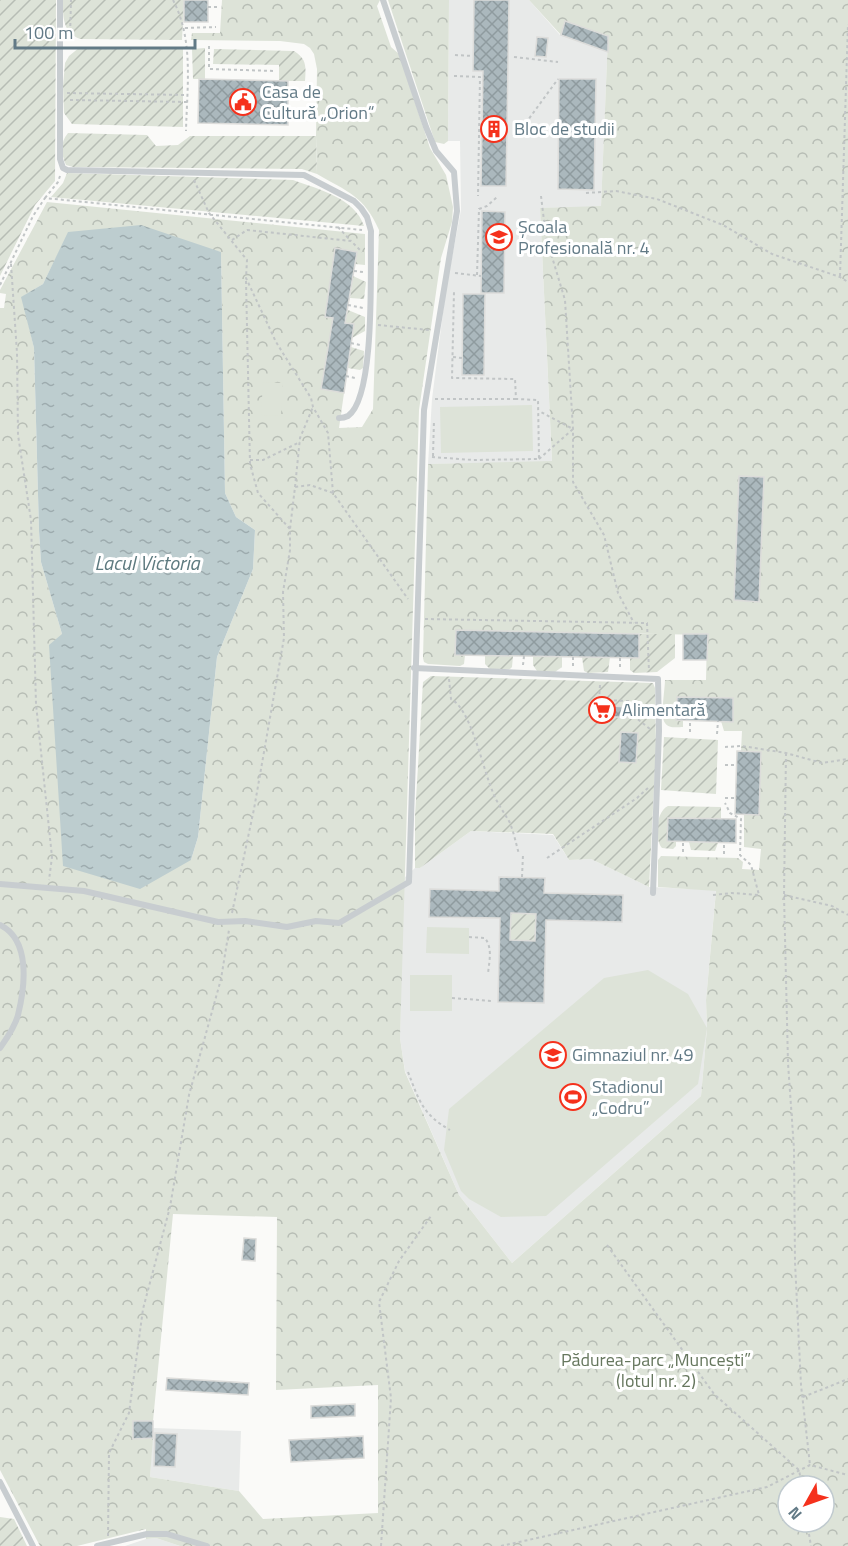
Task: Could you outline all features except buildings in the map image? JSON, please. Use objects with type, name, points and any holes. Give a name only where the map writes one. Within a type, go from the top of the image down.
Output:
[{"type":"lane","points":[[60,0],[60,159],[63,168],[67,170],[304,175],[354,201],[367,217],[371,231],[368,364],[354,410],[347,417],[339,418]]},
{"type":"lane","points":[[0,884],[84,891],[218,922],[244,921],[287,927],[316,921],[339,923],[409,882],[424,410],[457,211],[454,171],[436,152],[426,128],[383,0]]},
{"type":"lane","points":[[414,668],[658,679],[658,779],[653,893]]},
{"type":"lane","points":[[0,925],[9,930],[17,939],[21,952],[23,982],[18,1017],[0,1048]]},
{"type":"lane","points":[[0,1482],[33,1546]]},
{"type":"lane","points":[[97,1546],[147,1534],[166,1534],[207,1546]]},
{"type":"path","points":[[70,44],[71,0]]},
{"type":"path","points":[[173,0],[185,28],[186,131]]},
{"type":"path","points":[[208,7],[217,7]]},
{"type":"path","points":[[840,277],[848,24]]},
{"type":"path","points":[[185,28],[216,27]]},
{"type":"path","points":[[209,46],[209,69],[275,72]]},
{"type":"path","points":[[455,55],[473,56]]},
{"type":"path","points":[[514,57],[558,62]]},
{"type":"path","points":[[454,76],[480,77],[478,196]]},
{"type":"path","points":[[513,136],[528,120],[558,79]]},
{"type":"path","points":[[60,96],[187,95]]},
{"type":"path","points":[[60,96],[187,102]]},
{"type":"path","points":[[0,285],[33,216],[58,182],[63,168]]},
{"type":"path","points":[[190,172],[210,213],[247,260],[250,460],[258,493],[290,529]]},
{"type":"path","points":[[586,193],[616,191],[657,199],[723,225],[772,255],[840,277],[848,282]]},
{"type":"path","points":[[541,196],[546,237],[565,300],[573,429],[573,482],[604,535],[618,593],[634,623]]},
{"type":"path","points":[[477,275],[478,209],[487,206],[497,197]]},
{"type":"path","points":[[45,198],[371,231]]},
{"type":"path","points":[[338,227],[370,260]]},
{"type":"path","points":[[231,241],[247,230],[351,241]]},
{"type":"path","points":[[11,264],[17,352],[18,435],[31,520],[36,704],[52,857],[48,887]]},
{"type":"path","points":[[455,265],[455,273],[482,276]]},
{"type":"path","points":[[246,278],[276,342],[311,398],[313,407],[328,433],[333,493],[410,603]]},
{"type":"path","points":[[454,285],[452,378],[515,379],[516,399]]},
{"type":"path","points":[[348,305],[370,309]]},
{"type":"path","points":[[369,324],[437,331]]},
{"type":"path","points":[[453,357],[462,358]]},
{"type":"path","points":[[435,406],[435,399],[538,400],[539,459]]},
{"type":"path","points":[[108,1543],[109,1453],[129,1413],[143,1309],[170,1207],[189,1095],[221,979],[284,638],[283,592],[290,550],[290,529],[300,442],[313,407]]},
{"type":"path","points":[[539,411],[573,429]]},
{"type":"path","points":[[433,457],[434,413]]},
{"type":"path","points":[[423,457],[473,460],[539,459],[573,429]]},
{"type":"path","points":[[250,460],[263,460],[300,442]]},
{"type":"path","points":[[295,487],[310,484],[333,493]]},
{"type":"path","points":[[416,619],[647,623],[649,678]]},
{"type":"path","points":[[449,671],[451,699],[458,702],[468,723],[483,760],[492,791],[510,824],[521,855],[522,877]]},
{"type":"path","points":[[600,676],[600,700],[629,701],[635,717],[646,728],[659,731]]},
{"type":"path","points":[[690,721],[690,732]]},
{"type":"path","points":[[717,734],[718,721]]},
{"type":"path","points":[[725,747],[742,746],[786,753],[822,763],[848,759]]},
{"type":"path","points":[[786,753],[784,895],[788,1052],[794,1149],[795,1262],[802,1397],[810,1465]]},
{"type":"path","points":[[725,765],[737,765]]},
{"type":"path","points":[[547,858],[637,798],[658,779]]},
{"type":"path","points":[[725,798],[736,798]]},
{"type":"path","points":[[713,895],[732,893],[759,895],[751,865],[740,855],[741,819],[730,813],[725,803]]},
{"type":"path","points":[[683,842],[683,852]]},
{"type":"path","points":[[724,843],[724,854]]},
{"type":"path","points":[[784,895],[832,906],[848,915]]},
{"type":"path","points":[[469,937],[485,938],[487,941],[490,948],[488,974]]},
{"type":"path","points":[[452,998],[492,1001]]},
{"type":"path","points":[[408,1072],[427,1113],[450,1130]]},
{"type":"path","points":[[381,1546],[391,1398],[379,1302],[399,1261],[431,1216]]},
{"type":"path","points":[[607,1245],[714,1394],[799,1470],[800,1474]]},
{"type":"path","points":[[802,1397],[848,1379]]},
{"type":"path","points":[[501,1546],[767,1487],[810,1465],[848,1475]]},
{"type":"shaded area","name":"Școala Profesională nr. 4","points":[[449,0],[529,0],[560,35],[565,21],[608,36],[601,207],[540,208],[552,462],[428,464],[432,399],[446,289],[461,210],[460,141],[448,141]]},
{"type":"shaded area","name":"Gimnaziul nr. 49","points":[[471,831],[553,835],[569,860],[591,859],[649,887],[716,890],[706,1000],[707,1028],[701,1096],[512,1263],[459,1195],[405,1071],[400,1038],[403,879],[415,868],[420,868]]},
{"type":"shaded area","points":[[153,1428],[241,1431],[239,1491],[150,1477]]},
{"type":"shaded area","points":[[156,1538],[180,1546],[125,1546],[146,1539]]},
{"type":"green space","points":[[0,0],[56,0],[55,181],[35,205],[0,276]]},
{"type":"green space","points":[[63,0],[184,0],[182,40],[80,39],[67,28]]},
{"type":"green space","name":"Pădurea-parc „Muncești” (lotul nr. 2)","points":[[222,0],[380,0],[377,6],[391,47],[399,54],[430,148],[446,175],[453,207],[452,222],[441,258],[419,410],[400,1038],[405,1072],[459,1195],[512,1263],[701,1096],[707,1028],[706,1000],[716,891],[658,887],[658,860],[661,856],[738,858],[743,862],[742,869],[759,870],[761,849],[744,847],[744,815],[759,814],[761,752],[741,751],[742,731],[724,731],[721,721],[733,698],[677,697],[676,720],[683,720],[683,727],[669,726],[664,720],[665,680],[706,680],[707,635],[456,630],[455,654],[465,655],[464,664],[460,666],[424,662],[428,464],[552,461],[540,208],[601,206],[608,36],[566,22],[561,35],[529,0],[848,0],[848,1546],[180,1546],[156,1538],[146,1539],[146,1529],[77,1546],[40,1546],[0,1470],[0,308],[4,308],[6,294],[0,293],[0,290],[47,202],[365,234],[365,265],[355,264],[357,252],[335,248],[325,317],[333,318],[321,389],[344,393],[339,428],[362,427],[373,409],[379,230],[361,202],[317,174],[317,69],[314,54],[304,44],[280,41],[191,40],[192,33],[220,33]],"holes":[[[69,232],[221,252],[225,493],[236,517],[255,530],[253,569],[217,657],[198,837],[191,860],[62,634],[41,562],[34,348],[22,297],[43,284]],[[173,1214],[277,1217],[276,1390],[378,1385],[378,1513],[263,1519],[239,1491],[150,1477],[153,1438],[133,1439],[133,1422],[153,1421]]]},
{"type":"green space","points":[[388,0],[449,0],[448,141],[444,144],[435,142]]},
{"type":"green space","points":[[80,47],[183,48],[183,127],[72,124],[64,113],[65,63],[69,56]]},
{"type":"green space","points":[[205,48],[205,79],[193,79],[192,49]]},
{"type":"green space","points":[[214,49],[294,51],[305,64],[305,81],[279,81],[279,65],[213,64]]},
{"type":"green space","points":[[68,133],[147,135],[156,146],[178,145],[190,136],[316,136],[317,174],[302,169],[73,167],[66,165],[62,152]]},
{"type":"green space","points":[[67,173],[293,180],[335,196],[353,208],[364,226],[51,197],[63,183]]},
{"type":"green space","points":[[353,276],[366,282],[364,299],[350,298]]},
{"type":"green space","points":[[348,310],[365,317],[365,331],[352,338],[354,324],[345,323]]},
{"type":"green space","points":[[351,347],[364,351],[363,368],[360,370],[348,368]]},
{"type":"green space","points":[[263,382],[283,383],[281,416],[261,415]]},
{"type":"green space","points":[[532,405],[533,451],[441,453],[440,407]]},
{"type":"green space","points":[[639,634],[675,634],[675,658],[657,672],[634,673],[630,670],[630,658],[639,658]]},
{"type":"green space","points":[[485,655],[513,656],[512,667],[510,669],[490,669],[485,664]]},
{"type":"green space","points":[[533,656],[562,657],[562,667],[555,672],[537,671],[533,665]]},
{"type":"green space","points":[[582,657],[610,657],[608,672],[588,673],[584,671]]},
{"type":"green space","points":[[431,676],[653,683],[656,749],[649,887],[591,859],[569,860],[553,834],[471,831],[420,868],[415,868],[415,816],[423,682]]},
{"type":"green space","points":[[664,737],[718,740],[716,794],[661,790]]},
{"type":"green space","points":[[668,806],[721,807],[721,819],[668,818],[668,841],[676,842],[676,846],[673,849],[662,848],[657,832],[661,813]]},
{"type":"green space","points":[[689,842],[718,843],[715,851],[691,850]]},
{"type":"green space","points":[[511,913],[536,914],[535,941],[510,940]]},
{"type":"green space","points":[[427,927],[469,928],[469,954],[426,953]]},
{"type":"green space","name":"Stadionul „Codru”","points":[[648,970],[688,994],[707,1028],[698,1084],[546,1216],[501,1217],[469,1199],[461,1191],[444,1150],[449,1109],[604,978]]},
{"type":"green space","points":[[410,975],[452,975],[452,1011],[410,1011]]},
{"type":"green space","points":[[0,1517],[14,1519],[27,1546],[0,1546]]},
{"type":"water","name":"Lacul Victoria","points":[[141,225],[221,252],[225,493],[236,517],[255,530],[253,569],[217,657],[198,837],[191,860],[140,889],[63,866],[49,645],[62,634],[41,562],[34,348],[21,297],[43,284],[68,232]]},
{"type":"place","name":"Casa de Cultură „Orion“","points":[[243,102]]},
{"type":"place","name":"Bloc de studii","points":[[494,129]]},
{"type":"place","name":"Școala Profesională nr. 4","points":[[499,237]]},
{"type":"place","name":"Alimentară","points":[[602,710]]},
{"type":"place","name":"Gimnaziul nr. 49","points":[[553,1055]]},
{"type":"place","name":"Stadionul „Codru”","points":[[573,1097]]}]
